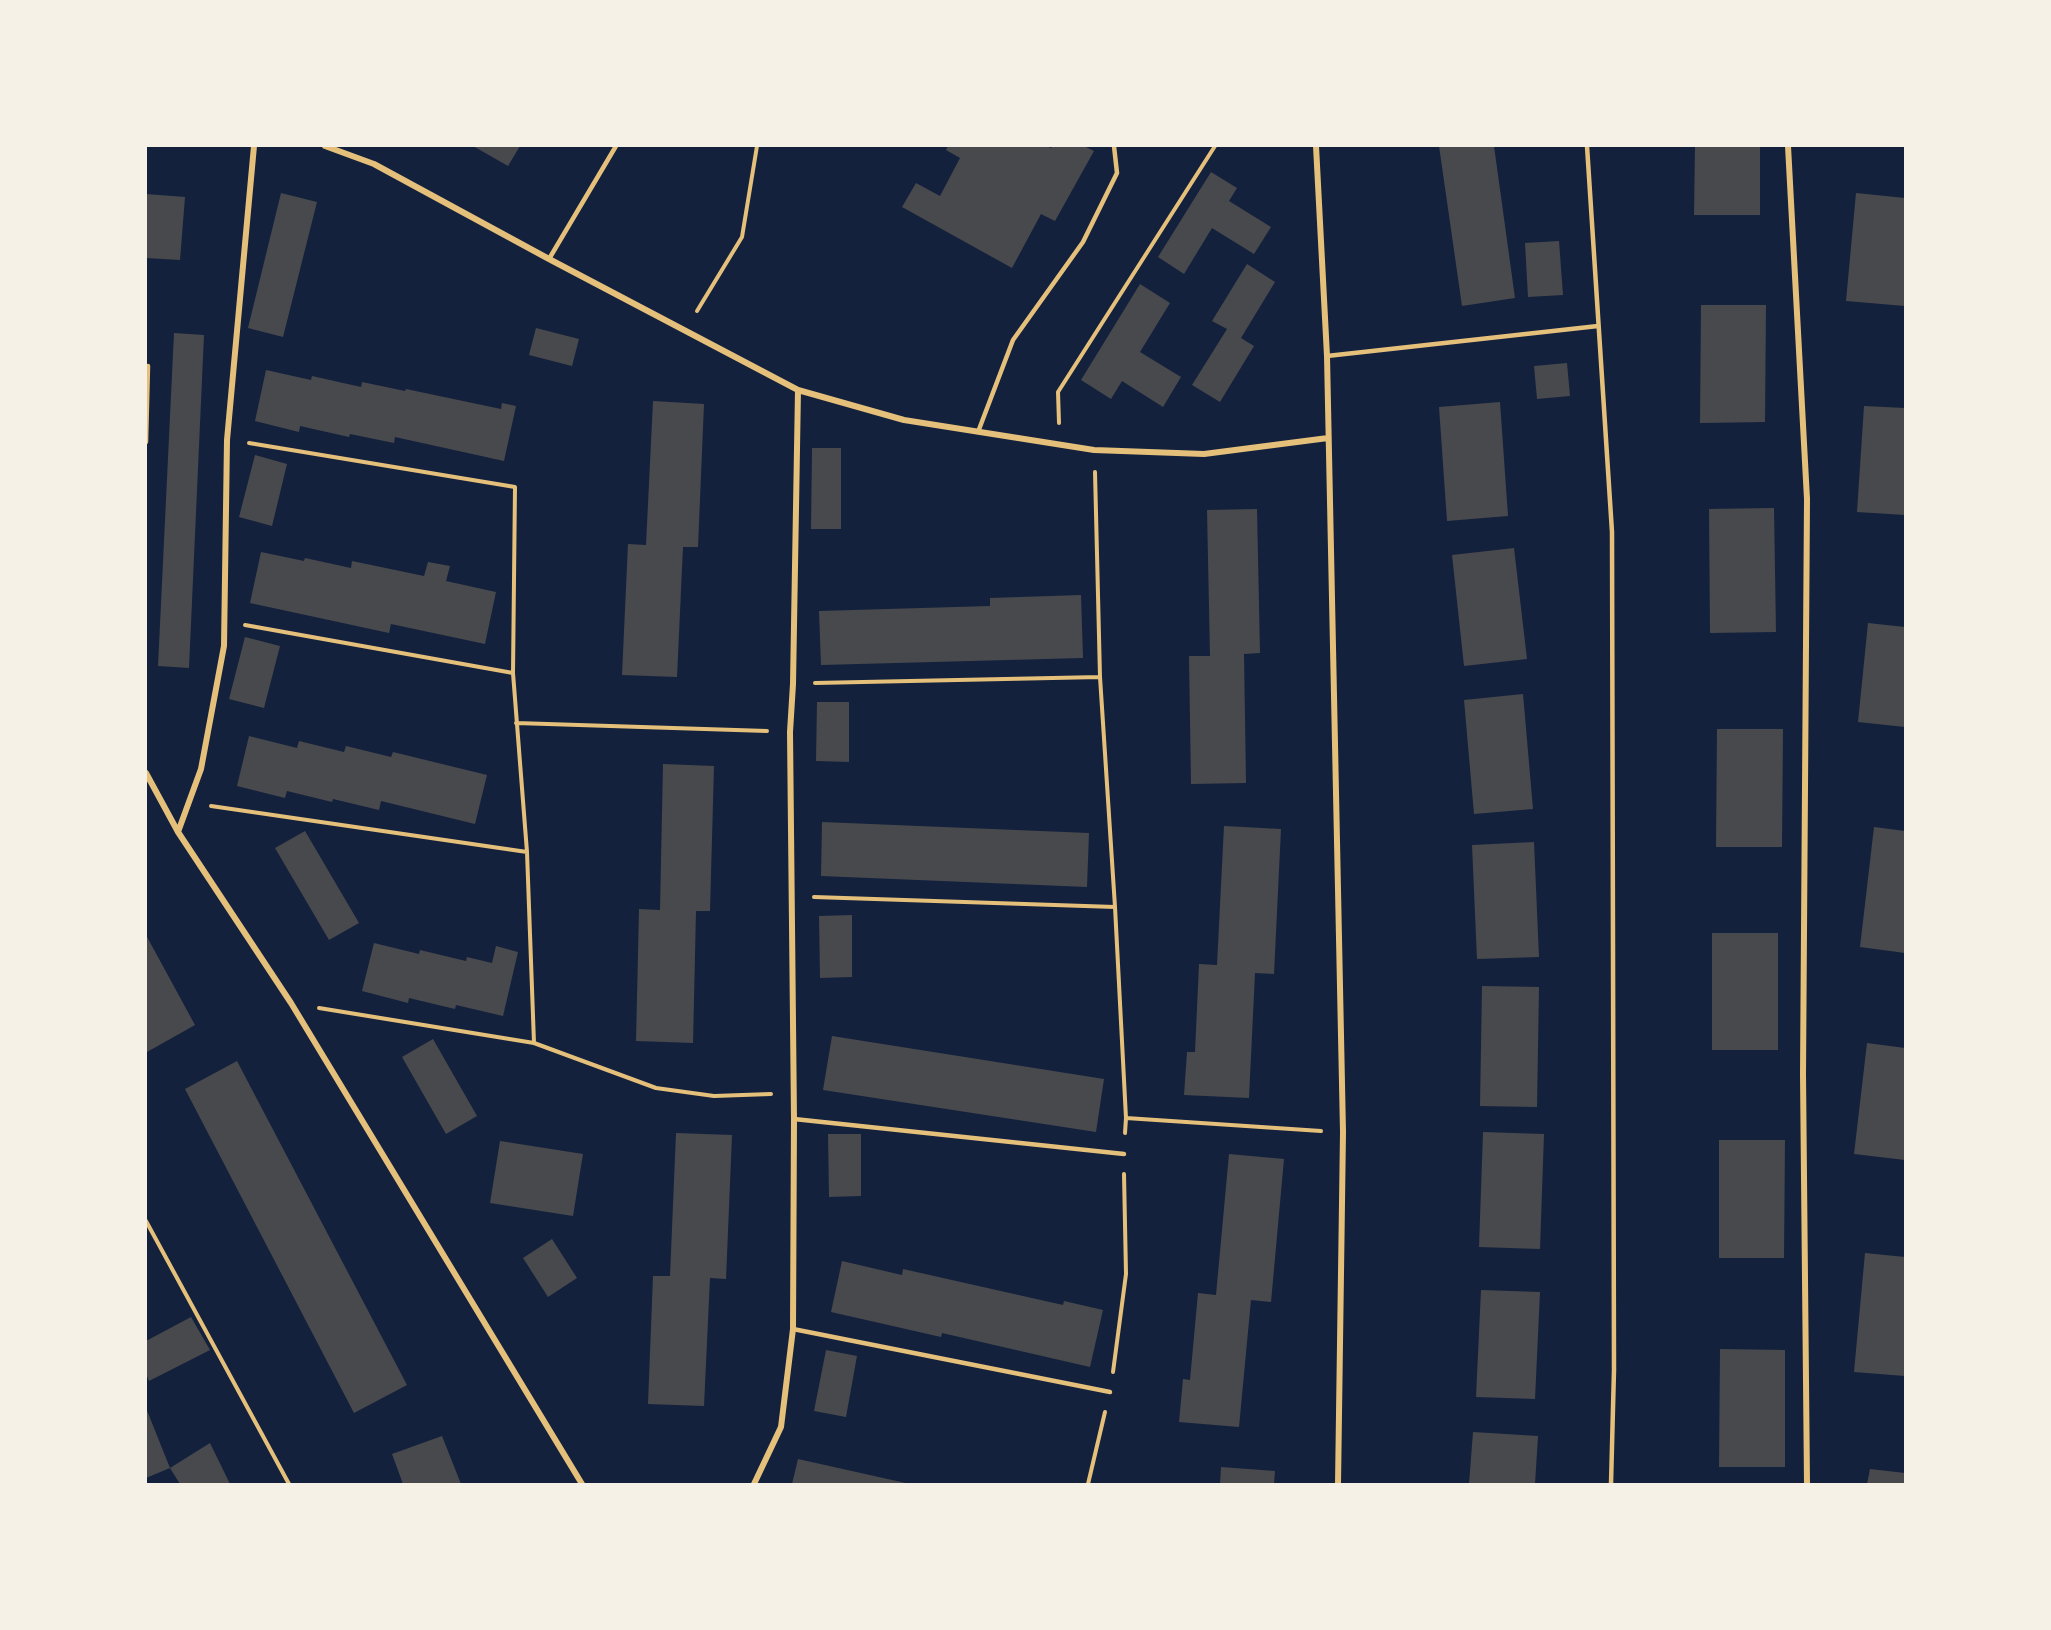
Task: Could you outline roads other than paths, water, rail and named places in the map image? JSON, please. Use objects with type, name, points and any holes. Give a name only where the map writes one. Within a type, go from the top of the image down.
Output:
[{"type":"street","points":[[178,832],[201,769],[224,646],[227,440],[254,146]]},
{"type":"street","points":[[325,146],[374,164],[685,332],[798,390],[904,420],[1094,450],[1204,454],[1328,438]]},
{"type":"street","points":[[1316,146],[1327,356],[1343,1132],[1338,1485]]},
{"type":"street","points":[[1788,146],[1807,499],[1803,1074],[1807,1485]]},
{"type":"street","points":[[754,1485],[781,1427],[793,1329],[794,1119],[790,732],[793,684],[798,390]]},
{"type":"street","points":[[146,773],[178,832],[291,1003],[582,1485]]},
{"type":"lane","points":[[549,259],[616,146]]},
{"type":"lane","points":[[978,432],[1013,340],[1083,242],[1117,173],[1114,146]]},
{"type":"lane","points":[[1587,146],[1612,532],[1614,1370],[1611,1485]]},
{"type":"lane","points":[[1327,356],[1598,326]]},
{"type":"lane","points":[[146,442],[148,366]]},
{"type":"lane","points":[[794,1119],[1124,1154]]},
{"type":"lane","points":[[793,1329],[1110,1392]]}]
